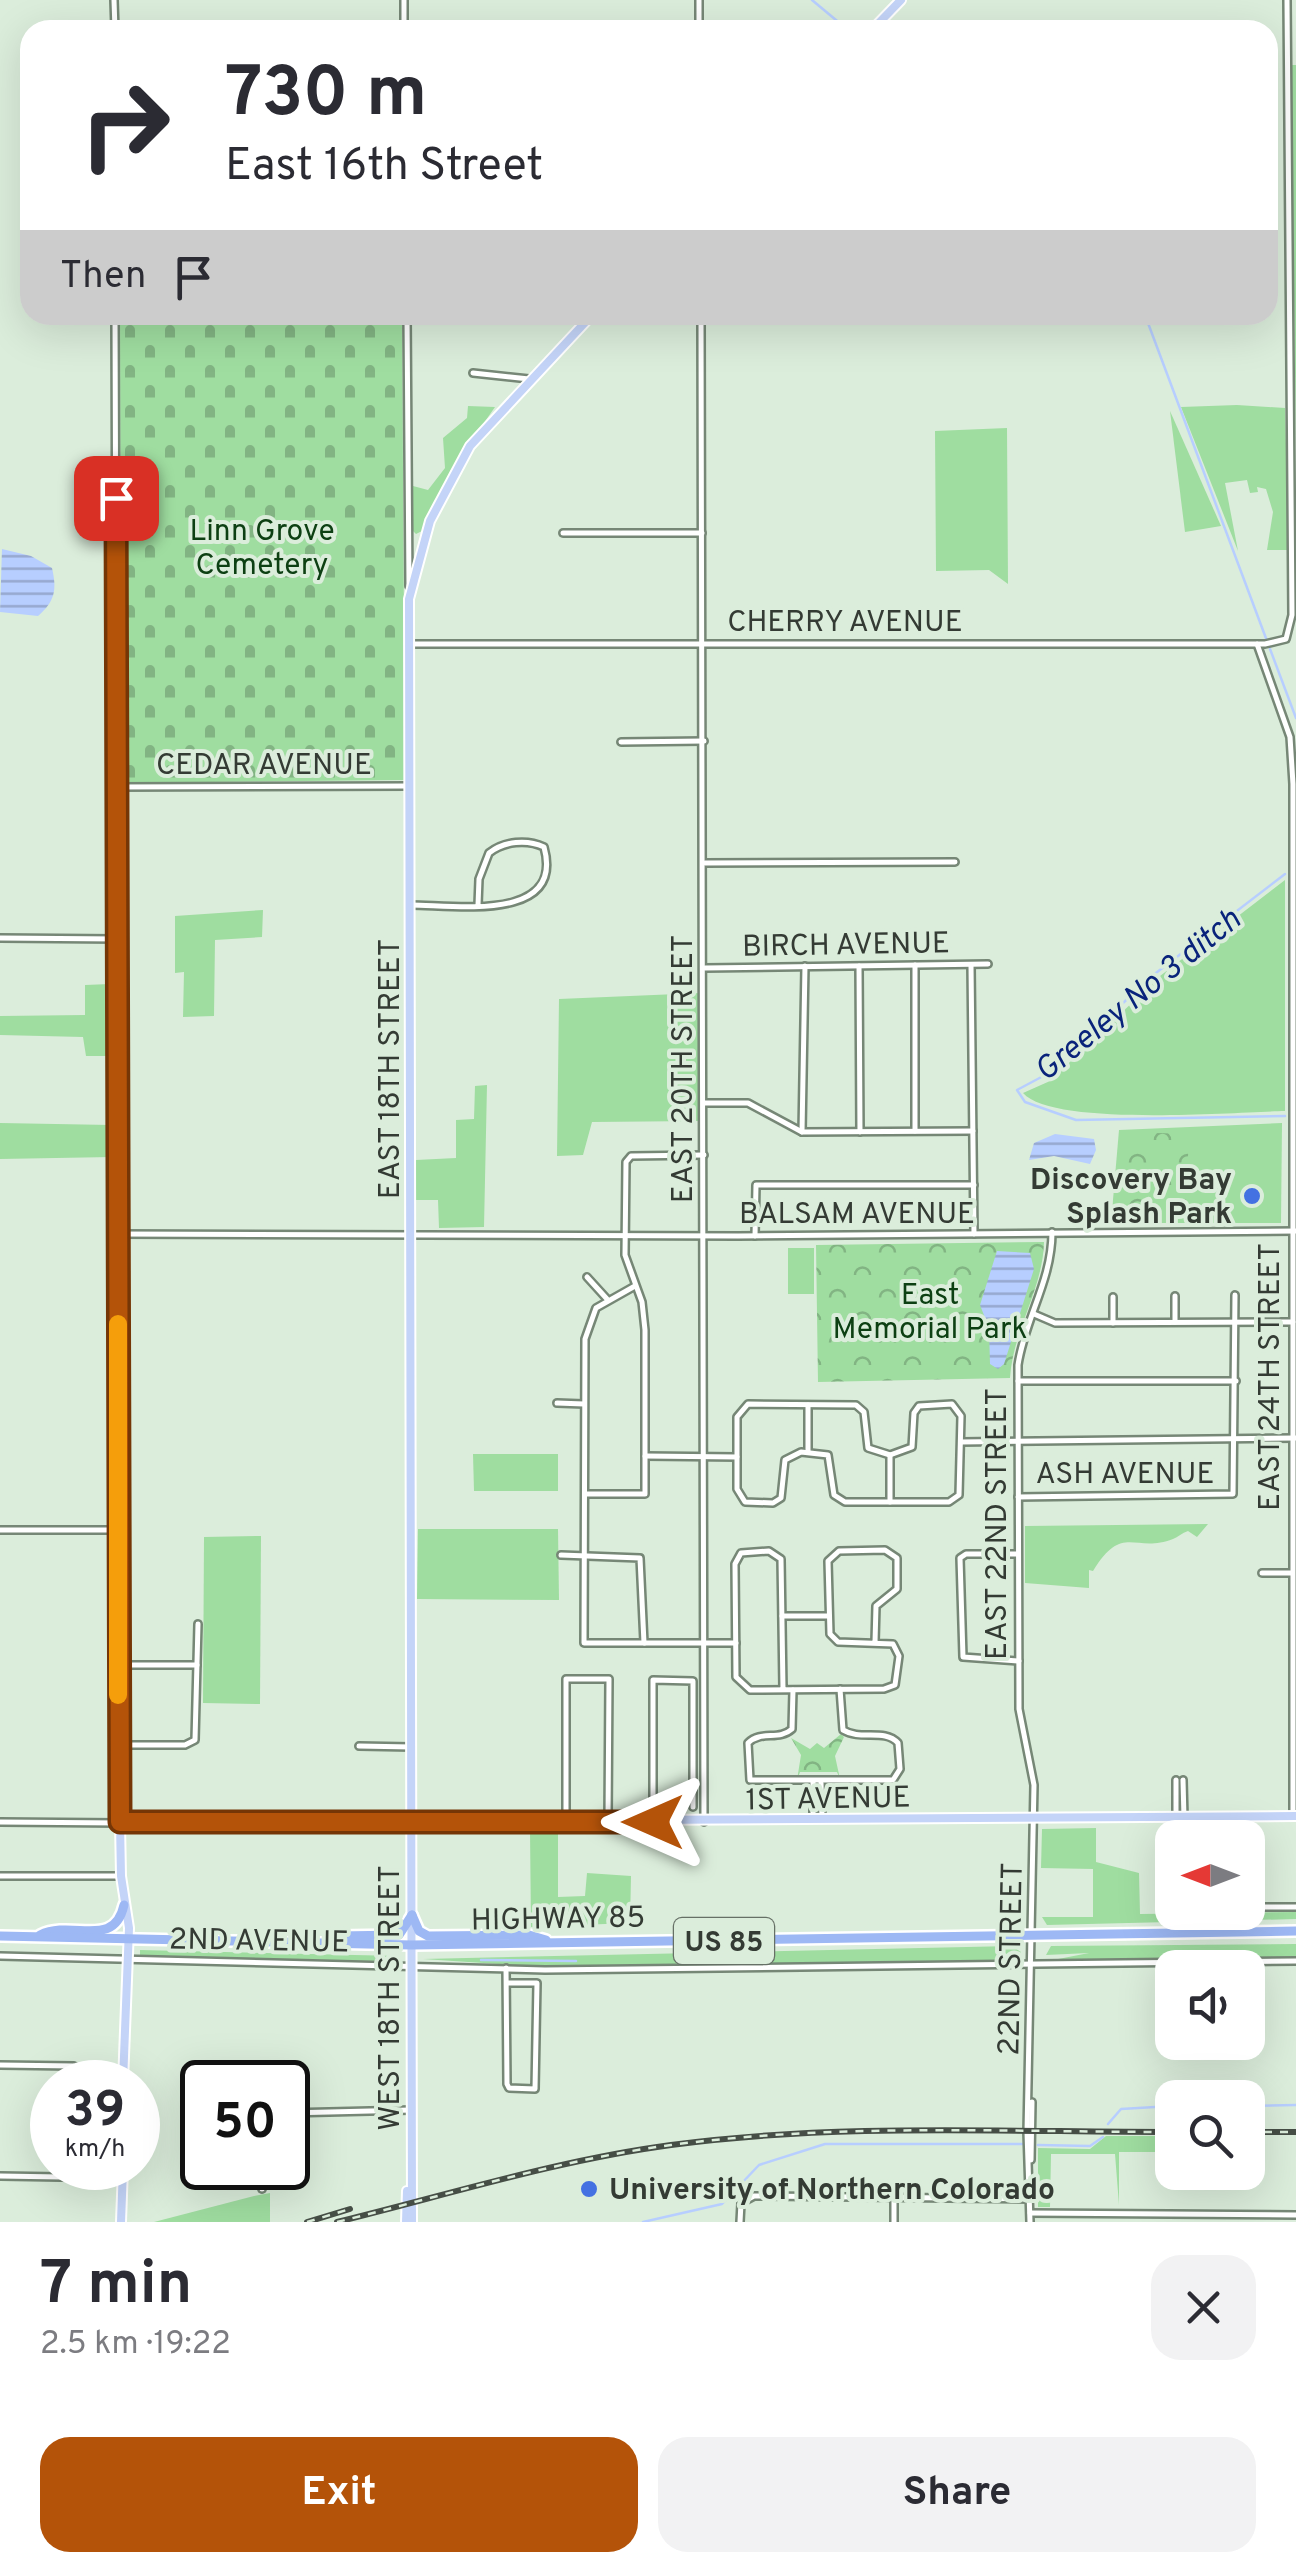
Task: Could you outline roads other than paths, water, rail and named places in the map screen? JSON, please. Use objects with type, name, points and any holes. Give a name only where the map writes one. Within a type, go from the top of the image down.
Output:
[{"type":"highway","points":[[38,1936],[52,1930],[110,1930],[119,1924],[124,1905]]},
{"type":"highway","points":[[326,1942],[339,1936],[399,1936],[412,1915]]},
{"type":"highway","points":[[412,1915],[419,1931],[428,1936],[529,1935],[558,1943]]},
{"type":"highway","name":"HIGHWAY 85","points":[[0,1936],[412,1945],[1296,1930]]},
{"type":"main road","points":[[882,20],[901,0]]},
{"type":"main road","points":[[409,599],[438,502],[470,446],[582,325]]},
{"type":"main road","name":"EAST 18TH STREET","points":[[409,599],[414,1747],[410,1823]]},
{"type":"main road","name":"1ST AVENUE","points":[[120,1822],[608,1823],[1294,1816]]},
{"type":"main road","points":[[120,1822],[120,1876],[129,1939],[124,2060]]},
{"type":"main road","name":"WEST 18TH STREET","points":[[409,2222],[410,1823]]},
{"type":"main road","points":[[122,2222],[123,2190]]},
{"type":"street","name":"CHERRY AVENUE","points":[[410,644],[1281,643],[1289,636],[1292,616],[1287,0]]},
{"type":"street","points":[[116,325],[120,1822]]},
{"type":"street","name":"EAST 18TH STREET","points":[[407,325],[409,599]]},
{"type":"street","name":"EAST 20TH STREET","points":[[700,325],[705,863],[704,1822]]},
{"type":"street","points":[[473,373],[530,379]]},
{"type":"street","points":[[563,533],[702,533]]},
{"type":"street","points":[[409,538],[424,539]]},
{"type":"street","name":"EAST 24TH STREET","points":[[1258,644],[1290,737],[1295,784],[1294,1816]]},
{"type":"street","points":[[621,742],[704,742]]},
{"type":"street","name":"CEDAR AVENUE","points":[[118,787],[410,786]]},
{"type":"street","points":[[410,905],[478,905],[502,905],[518,903],[545,879],[548,863],[544,847],[534,842],[507,844],[489,853],[479,879],[478,905]]},
{"type":"street","points":[[705,863],[955,862]]},
{"type":"street","points":[[0,938],[117,939]]},
{"type":"street","name":"BIRCH AVENUE","points":[[705,968],[988,964]]},
{"type":"street","points":[[915,965],[915,1132]]},
{"type":"street","points":[[970,965],[974,1234]]},
{"type":"street","points":[[802,1132],[805,966]]},
{"type":"street","points":[[859,966],[860,1132]]},
{"type":"street","points":[[704,1103],[748,1103],[802,1132],[974,1131]]},
{"type":"street","points":[[585,1494],[645,1494],[645,1330],[625,1240],[624,1170],[628,1159],[704,1155]]},
{"type":"street","points":[[755,1236],[756,1186],[974,1185]]},
{"type":"street","name":"BALSAM AVENUE","points":[[118,1234],[625,1240],[1294,1231]]},
{"type":"street","name":"EAST 22ND STREET","points":[[1034,1819],[1033,1774],[1019,1709],[1018,1381],[1022,1342],[1048,1279],[1052,1232]]},
{"type":"street","points":[[587,1277],[607,1299]]},
{"type":"street","points":[[635,1286],[596,1308],[586,1330],[584,1643],[736,1643]]},
{"type":"street","points":[[1235,1295],[1236,1438]]},
{"type":"street","points":[[1175,1322],[1176,1296]]},
{"type":"street","points":[[1113,1297],[1113,1322]]},
{"type":"street","points":[[1034,1314],[1055,1323],[1294,1322]]},
{"type":"street","points":[[1018,1381],[1236,1381]]},
{"type":"street","points":[[557,1403],[585,1404]]},
{"type":"street","points":[[850,1403],[862,1408],[868,1448],[890,1455],[906,1453],[912,1447],[914,1413],[926,1404],[952,1404],[958,1409],[961,1490],[956,1499],[839,1500],[832,1489],[829,1457],[808,1452],[789,1456],[784,1494],[773,1503],[740,1499],[736,1457],[737,1417],[742,1407],[808,1404],[850,1403]]},
{"type":"street","points":[[808,1404],[808,1452]]},
{"type":"street","name":"ASH AVENUE","points":[[1018,1497],[1233,1494],[1236,1438]]},
{"type":"street","points":[[961,1442],[1294,1438]]},
{"type":"street","points":[[890,1455],[890,1502]]},
{"type":"street","points":[[645,1456],[736,1457]]},
{"type":"street","points":[[0,1530],[118,1530]]},
{"type":"street","points":[[782,1689],[780,1557],[769,1551],[741,1553],[735,1564],[736,1677],[742,1687],[793,1690],[895,1685],[898,1652],[893,1644],[837,1641],[830,1634],[832,1555],[840,1550],[891,1551],[898,1560],[898,1585],[876,1606],[876,1642]]},
{"type":"street","points":[[1018,1554],[962,1555],[964,1658],[1019,1661]]},
{"type":"street","points":[[561,1555],[640,1558],[644,1643]]},
{"type":"street","points":[[1262,1573],[1292,1573]]},
{"type":"street","points":[[782,1616],[829,1616]]},
{"type":"street","points":[[117,1745],[185,1745],[195,1740],[198,1624]]},
{"type":"street","points":[[119,1665],[197,1665]]},
{"type":"street","points":[[566,1823],[566,1679],[609,1679],[608,1823]]},
{"type":"street","points":[[653,1822],[652,1680],[692,1681],[693,1807]]},
{"type":"street","points":[[793,1690],[792,1728],[784,1735],[751,1740],[746,1751],[747,1777],[756,1783],[888,1782],[900,1769],[900,1748],[894,1737],[852,1736],[843,1730],[840,1689]]},
{"type":"street","points":[[359,1746],[414,1747]]},
{"type":"street","points":[[1180,1780],[1182,1818]]},
{"type":"street","points":[[813,1782],[818,1820]]},
{"type":"street","points":[[818,1820],[822,1782]]},
{"type":"street","name":"22ND STREET","points":[[1030,2222],[1027,2132],[1034,1819]]},
{"type":"street","name":"1ST AVENUE","points":[[0,1822],[120,1822]]},
{"type":"street","points":[[0,1876],[120,1876]]},
{"type":"street","points":[[1265,1907],[1296,1906]]},
{"type":"street","name":"2ND AVENUE","points":[[0,1956],[506,1968],[1296,1961]]},
{"type":"street","points":[[506,1968],[506,1982],[507,2084],[535,2089],[537,1984],[506,1982]]},
{"type":"street","points":[[0,2065],[30,2065]]},
{"type":"street","points":[[310,2113],[411,2110]]},
{"type":"street","points":[[0,2176],[30,2175]]},
{"type":"street","points":[[740,2222],[743,2200],[754,2196],[1030,2199]]},
{"type":"street","points":[[894,2198],[894,2222]]},
{"type":"street","points":[[1030,2213],[1296,2215]]},
{"type":"water","points":[[2,549],[31,556],[52,568],[53,595],[38,616],[0,612]]},
{"type":"water","points":[[1055,1134],[1094,1139],[1096,1150],[1090,1164],[1054,1156],[1029,1160],[1034,1143]]},
{"type":"water","points":[[997,1251],[1030,1253],[1034,1269],[1004,1364],[998,1369],[990,1364],[989,1328],[980,1305]]},
{"type":"waterway","name":"Greeley No 3 ditch","points":[[812,0],[836,20]]},
{"type":"waterway","name":"Greeley No 3 ditch","points":[[1149,325],[1267,641]]},
{"type":"waterway","name":"Greeley No 3 ditch","points":[[1270,649],[1296,718]]},
{"type":"waterway","name":"Greeley No 3 ditch","points":[[1285,874],[1152,976],[1047,1074],[1017,1090],[1025,1102],[1076,1120],[1285,1116]]},
{"type":"waterway","points":[[481,1960],[576,1961]]},
{"type":"waterway","points":[[1265,2106],[1296,2105]]},
{"type":"waterway","points":[[1108,2124],[1121,2109],[1155,2107]]},
{"type":"waterway","points":[[1038,2145],[1090,2146],[1103,2137]]},
{"type":"waterway","name":"Greeley No 3 ditch","points":[[643,2222],[722,2204],[759,2165],[825,2144],[1022,2144]]},
{"type":"railway","points":[[337,2222],[587,2160],[733,2138],[921,2130],[1155,2132]]},
{"type":"railway","points":[[1265,2132],[1296,2132]]},
{"type":"railway","points":[[307,2222],[350,2209]]},
{"type":"place","name":"Discovery Bay Splash Park","points":[[1252,1196]]},
{"type":"place","name":"University of Northern Colorado","points":[[589,2189]]},
{"type":"park label","name":"Linn Grove Cemetery","points":[[262,547]]},
{"type":"park label","name":"East Memorial Park","points":[[930,1311]]}]
